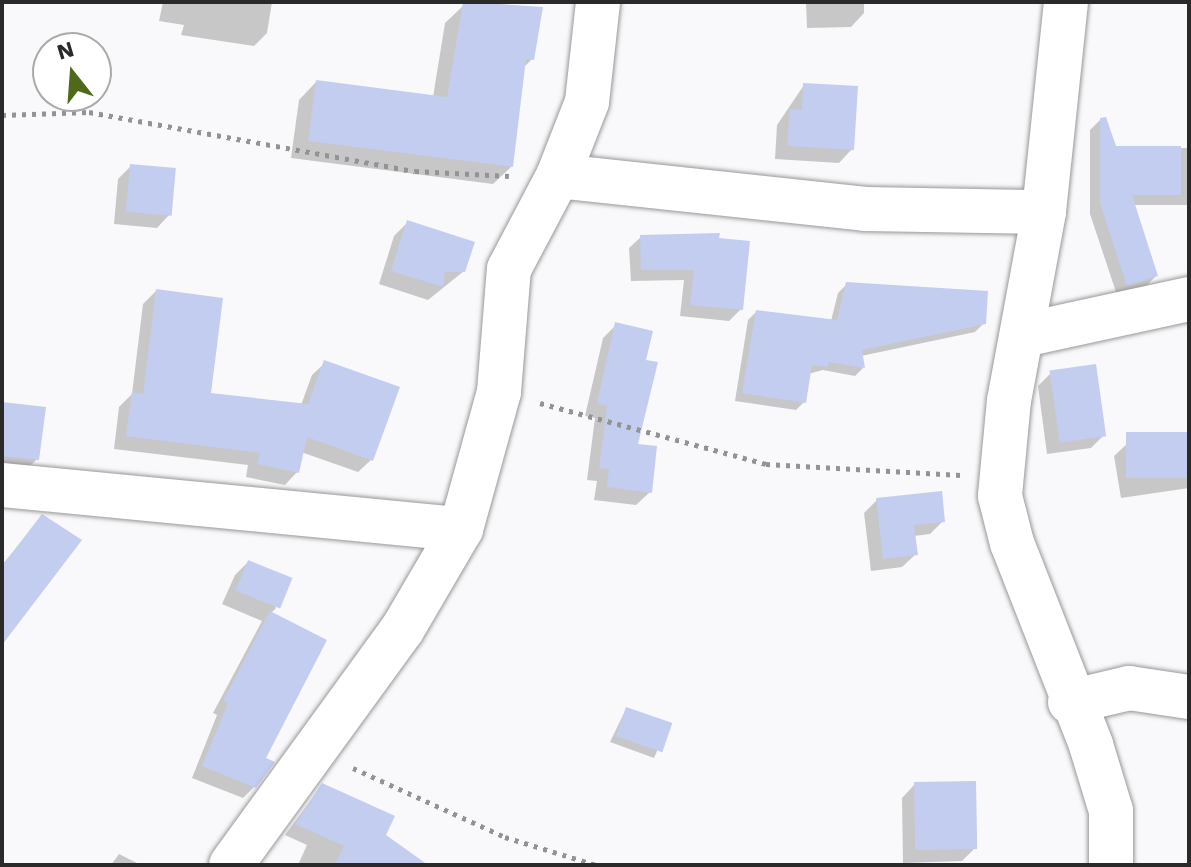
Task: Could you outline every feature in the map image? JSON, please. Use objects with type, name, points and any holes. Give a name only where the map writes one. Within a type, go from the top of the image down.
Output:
[{"type":"street","points":[[231,865],[402,630],[461,529],[499,392],[509,269],[558,176],[587,102],[598,2]]},
{"type":"street","points":[[1066,2],[1044,212],[1009,400],[1000,496],[1012,543],[1070,702],[1091,745],[1111,811],[1111,865]]},
{"type":"street","points":[[558,176],[865,209],[1044,212]]},
{"type":"street","points":[[1023,335],[1189,299]]},
{"type":"street","points":[[2,485],[461,529]]},
{"type":"street","points":[[1070,702],[1129,688],[1189,697]]},
{"type":"path","points":[[2,115],[89,112],[459,177],[558,176]]},
{"type":"path","points":[[499,392],[766,464],[1002,478]]},
{"type":"path","points":[[314,752],[505,837],[596,865]]},
{"type":"building","points":[[463,2],[543,7],[534,60],[526,59],[513,167],[308,141],[316,80],[447,97]]},
{"type":"building","points":[[803,83],[858,86],[854,150],[787,146],[790,109],[802,110]]},
{"type":"building","points":[[1106,117],[1116,146],[1181,146],[1181,195],[1132,195],[1158,276],[1127,286],[1100,203],[1100,118]]},
{"type":"building","points":[[130,164],[176,168],[172,216],[126,212]]},
{"type":"building","points":[[407,220],[475,242],[465,272],[445,272],[443,287],[391,271]]},
{"type":"building","points":[[720,233],[719,238],[750,241],[743,310],[690,305],[694,270],[641,270],[640,235]]},
{"type":"building","points":[[846,282],[988,291],[986,324],[862,350],[865,368],[829,362],[828,367],[812,365],[806,403],[742,393],[756,310],[837,320]]},
{"type":"building","points":[[156,289],[223,298],[211,393],[308,404],[324,360],[400,387],[373,461],[307,437],[299,473],[257,464],[260,453],[126,436],[132,392],[143,394]]},
{"type":"building","points":[[615,322],[653,331],[646,360],[658,362],[638,444],[657,446],[652,493],[607,487],[609,469],[599,468],[607,406],[597,403]]},
{"type":"building","points":[[1096,364],[1106,436],[1060,443],[1049,371]]},
{"type":"building","points":[[2,402],[46,407],[39,460],[2,456]]},
{"type":"building","points":[[1126,432],[1189,432],[1189,478],[1126,478]]},
{"type":"building","points":[[942,491],[945,522],[914,525],[918,555],[883,559],[876,498]]},
{"type":"building","points":[[42,514],[82,540],[2,645],[2,566]]},
{"type":"building","points":[[248,560],[293,578],[280,609],[236,591]]},
{"type":"building","points":[[270,611],[327,640],[266,758],[275,762],[256,788],[202,766],[228,703],[223,701]]},
{"type":"building","points":[[626,707],[672,723],[662,752],[616,736]]},
{"type":"building","points":[[976,781],[977,849],[915,850],[914,782]]},
{"type":"building","points":[[322,783],[395,816],[386,835],[428,865],[335,865],[344,846],[295,824]]}]
